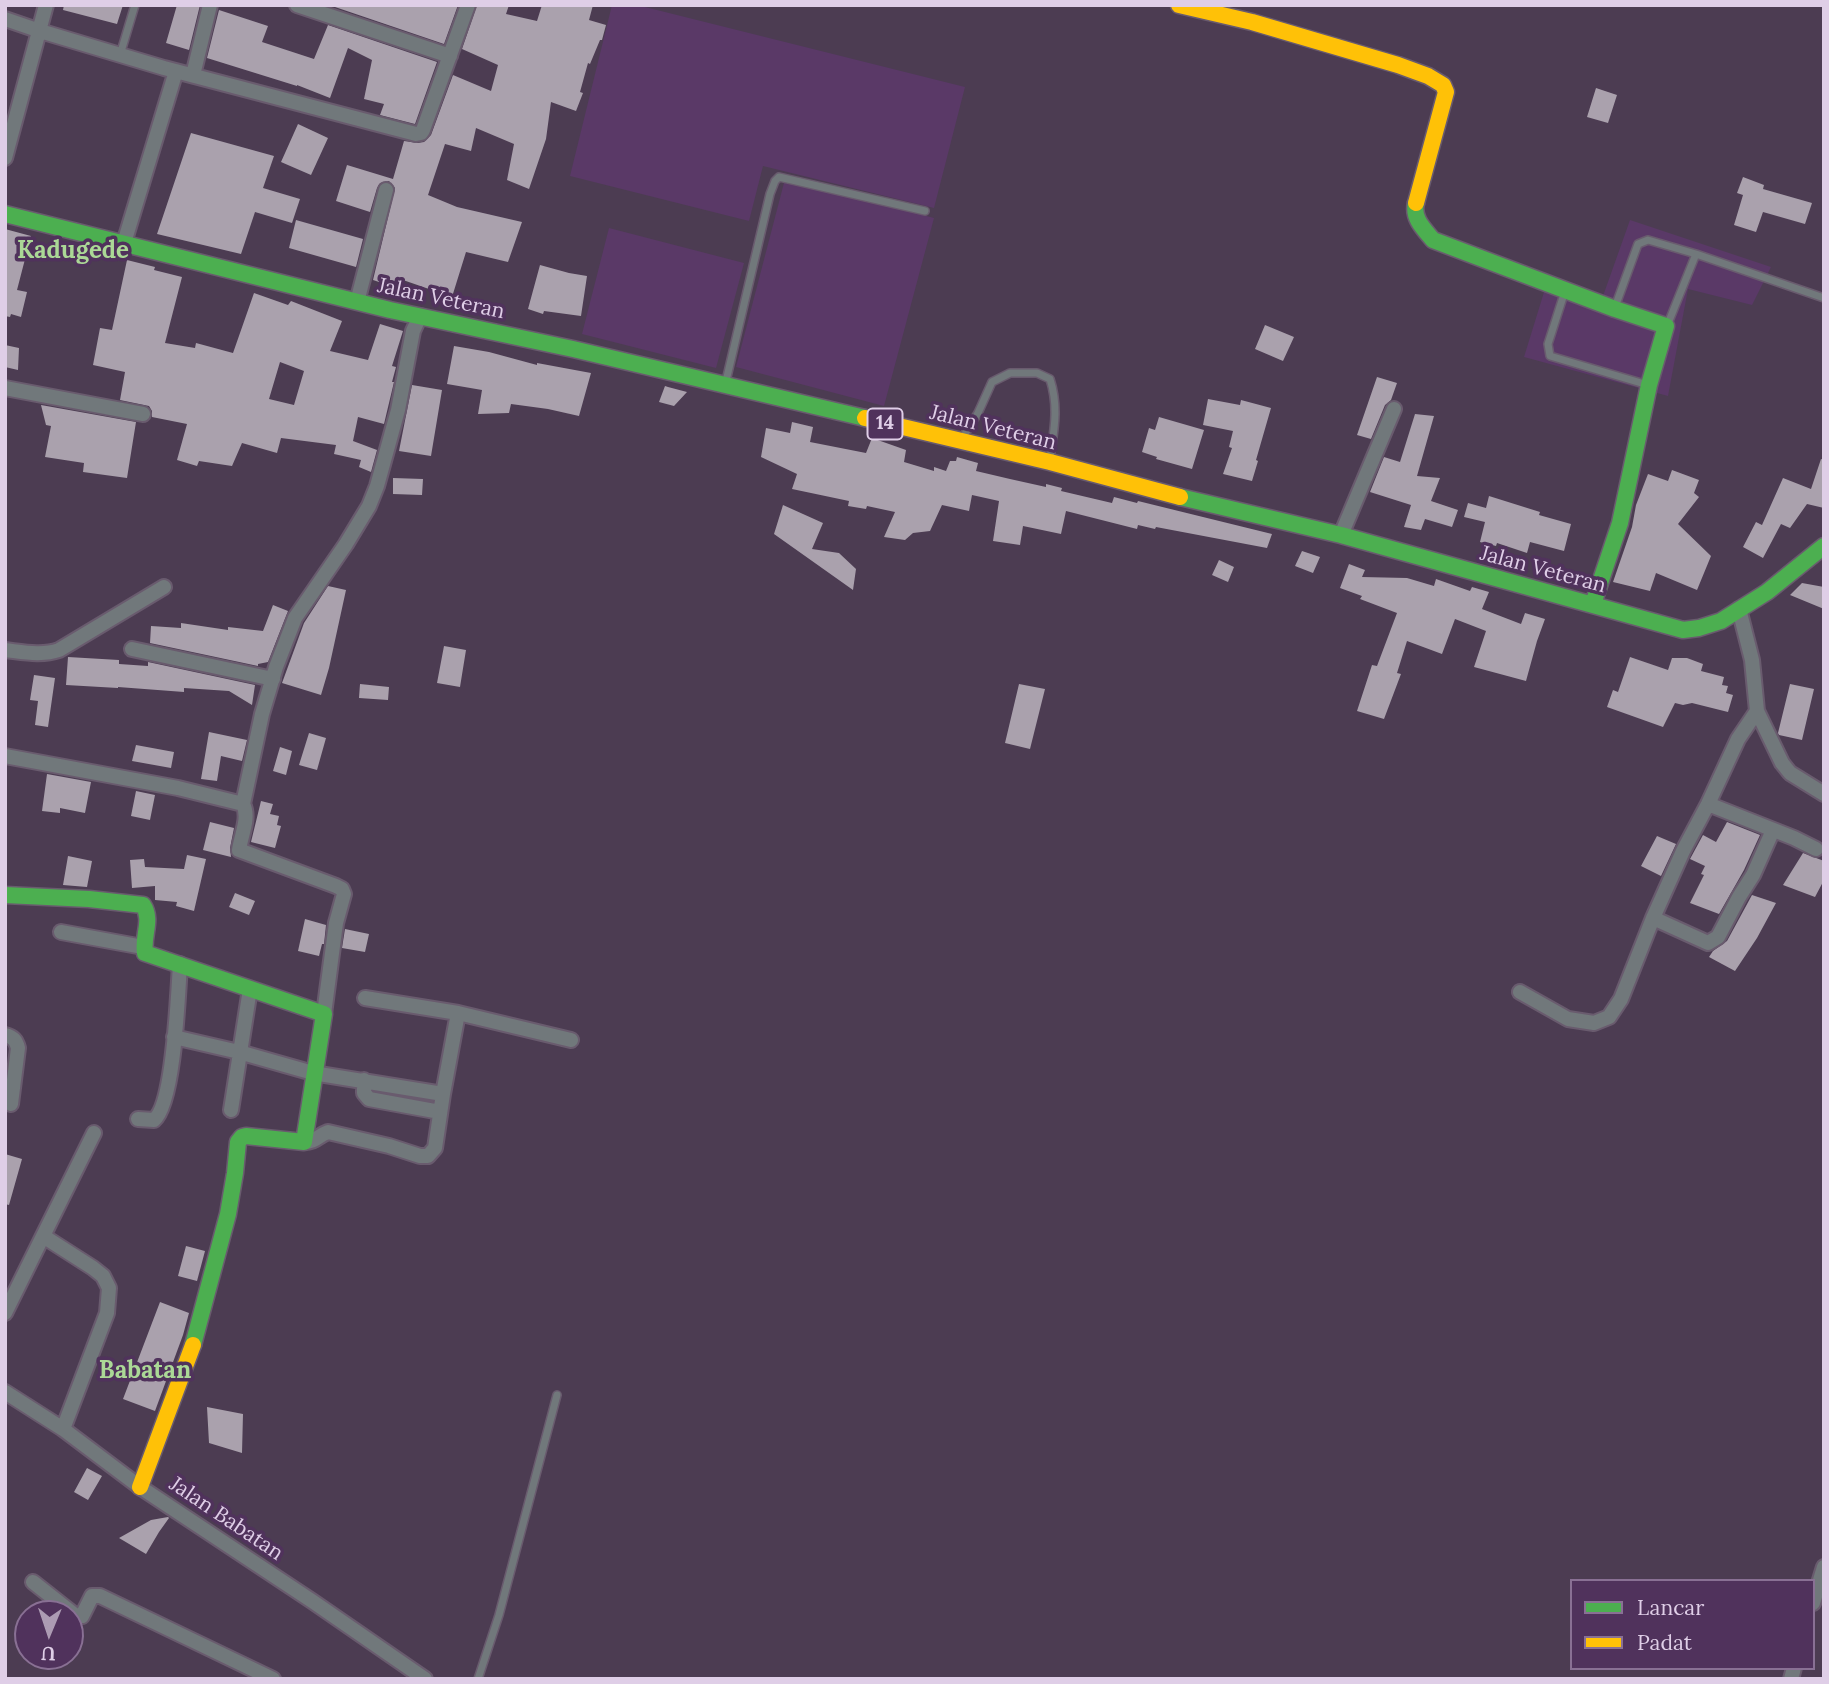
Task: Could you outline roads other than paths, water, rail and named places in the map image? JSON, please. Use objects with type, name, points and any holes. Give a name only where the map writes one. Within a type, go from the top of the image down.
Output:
[{"type":"main road","points":[[1179,5],[1252,22],[1398,65],[1443,85],[1446,92],[1414,210],[1418,222],[1433,240],[1667,326],[1649,385],[1620,523],[1593,604]]},
{"type":"main road","name":"Jalan Veteran","points":[[5,214],[420,317],[573,349],[1050,462],[1191,500],[1340,535],[1683,629],[1710,625],[1739,609],[1761,596],[1824,546]]},
{"type":"main road","points":[[5,895],[143,905],[149,917],[143,947],[145,953],[324,1014],[304,1142],[246,1136],[238,1142],[228,1214],[195,1339],[141,1487]]},
{"type":"street","points":[[5,158],[46,5]]},
{"type":"street","points":[[193,75],[210,5]]},
{"type":"street","points":[[297,5],[450,56]]},
{"type":"street","points":[[5,19],[40,32],[176,71],[419,134],[424,130],[468,5]]},
{"type":"street","points":[[124,243],[176,71]]},
{"type":"street","points":[[357,302],[386,190]]},
{"type":"street","points":[[324,1014],[336,923],[344,894],[342,889],[237,856],[246,819],[243,804],[262,714],[295,618],[346,544],[369,506],[377,486],[398,410],[413,331],[420,317]]},
{"type":"street","points":[[5,388],[144,414]]},
{"type":"street","points":[[1340,535],[1394,409]]},
{"type":"street","points":[[5,650],[50,653],[59,650],[164,587]]},
{"type":"street","points":[[1739,609],[1752,660],[1757,711],[1782,763],[1790,773],[1824,794]]},
{"type":"street","points":[[132,649],[273,679]]},
{"type":"street","points":[[1520,992],[1569,1019],[1594,1023],[1609,1017],[1621,999],[1683,851],[1738,739],[1757,711]]},
{"type":"street","points":[[5,756],[178,788],[243,804]]},
{"type":"street","points":[[1708,804],[1816,849]]},
{"type":"street","points":[[1653,918],[1708,943],[1718,937],[1753,874],[1773,830]]},
{"type":"street","points":[[61,932],[143,947]]},
{"type":"street","points":[[138,1119],[154,1120],[160,1116],[167,1093],[180,964]]},
{"type":"street","points":[[231,1110],[250,989]]},
{"type":"street","points":[[365,998],[458,1013],[571,1040]]},
{"type":"street","points":[[304,1142],[312,1142],[319,1135],[328,1132],[428,1156],[435,1148],[458,1013]]},
{"type":"street","points":[[5,1035],[17,1041],[18,1048],[11,1104]]},
{"type":"street","points":[[174,1037],[313,1073],[443,1094]]},
{"type":"street","points":[[364,1080],[364,1093],[369,1099],[440,1112]]},
{"type":"street","points":[[5,1313],[94,1133]]},
{"type":"street","points":[[43,1236],[93,1268],[103,1276],[109,1288],[107,1312],[63,1429]]},
{"type":"street","name":"Jalan Babatan","points":[[5,1392],[63,1429],[141,1487],[425,1679]]},
{"type":"street","points":[[1815,1596],[1824,1567]]},
{"type":"street","points":[[33,1582],[76,1616],[82,1616],[92,1596],[100,1596],[273,1679]]},
{"type":"lane","points":[[120,55],[135,5]]},
{"type":"lane","points":[[725,385],[770,194],[779,177],[926,211]]},
{"type":"lane","points":[[1615,309],[1638,244],[1648,240],[1824,298]]},
{"type":"lane","points":[[1667,326],[1696,254]]},
{"type":"lane","points":[[1565,290],[1548,344],[1550,356],[1649,385]]},
{"type":"lane","points":[[961,441],[992,382],[1010,373],[1037,373],[1049,379],[1055,394],[1055,423],[1050,462]]},
{"type":"lane","points":[[478,1679],[499,1615],[556,1395]]},
{"type":"district","name":"Kadugede","points":[[73,251]]},
{"type":"district","name":"Babatan","points":[[145,1371]]}]
